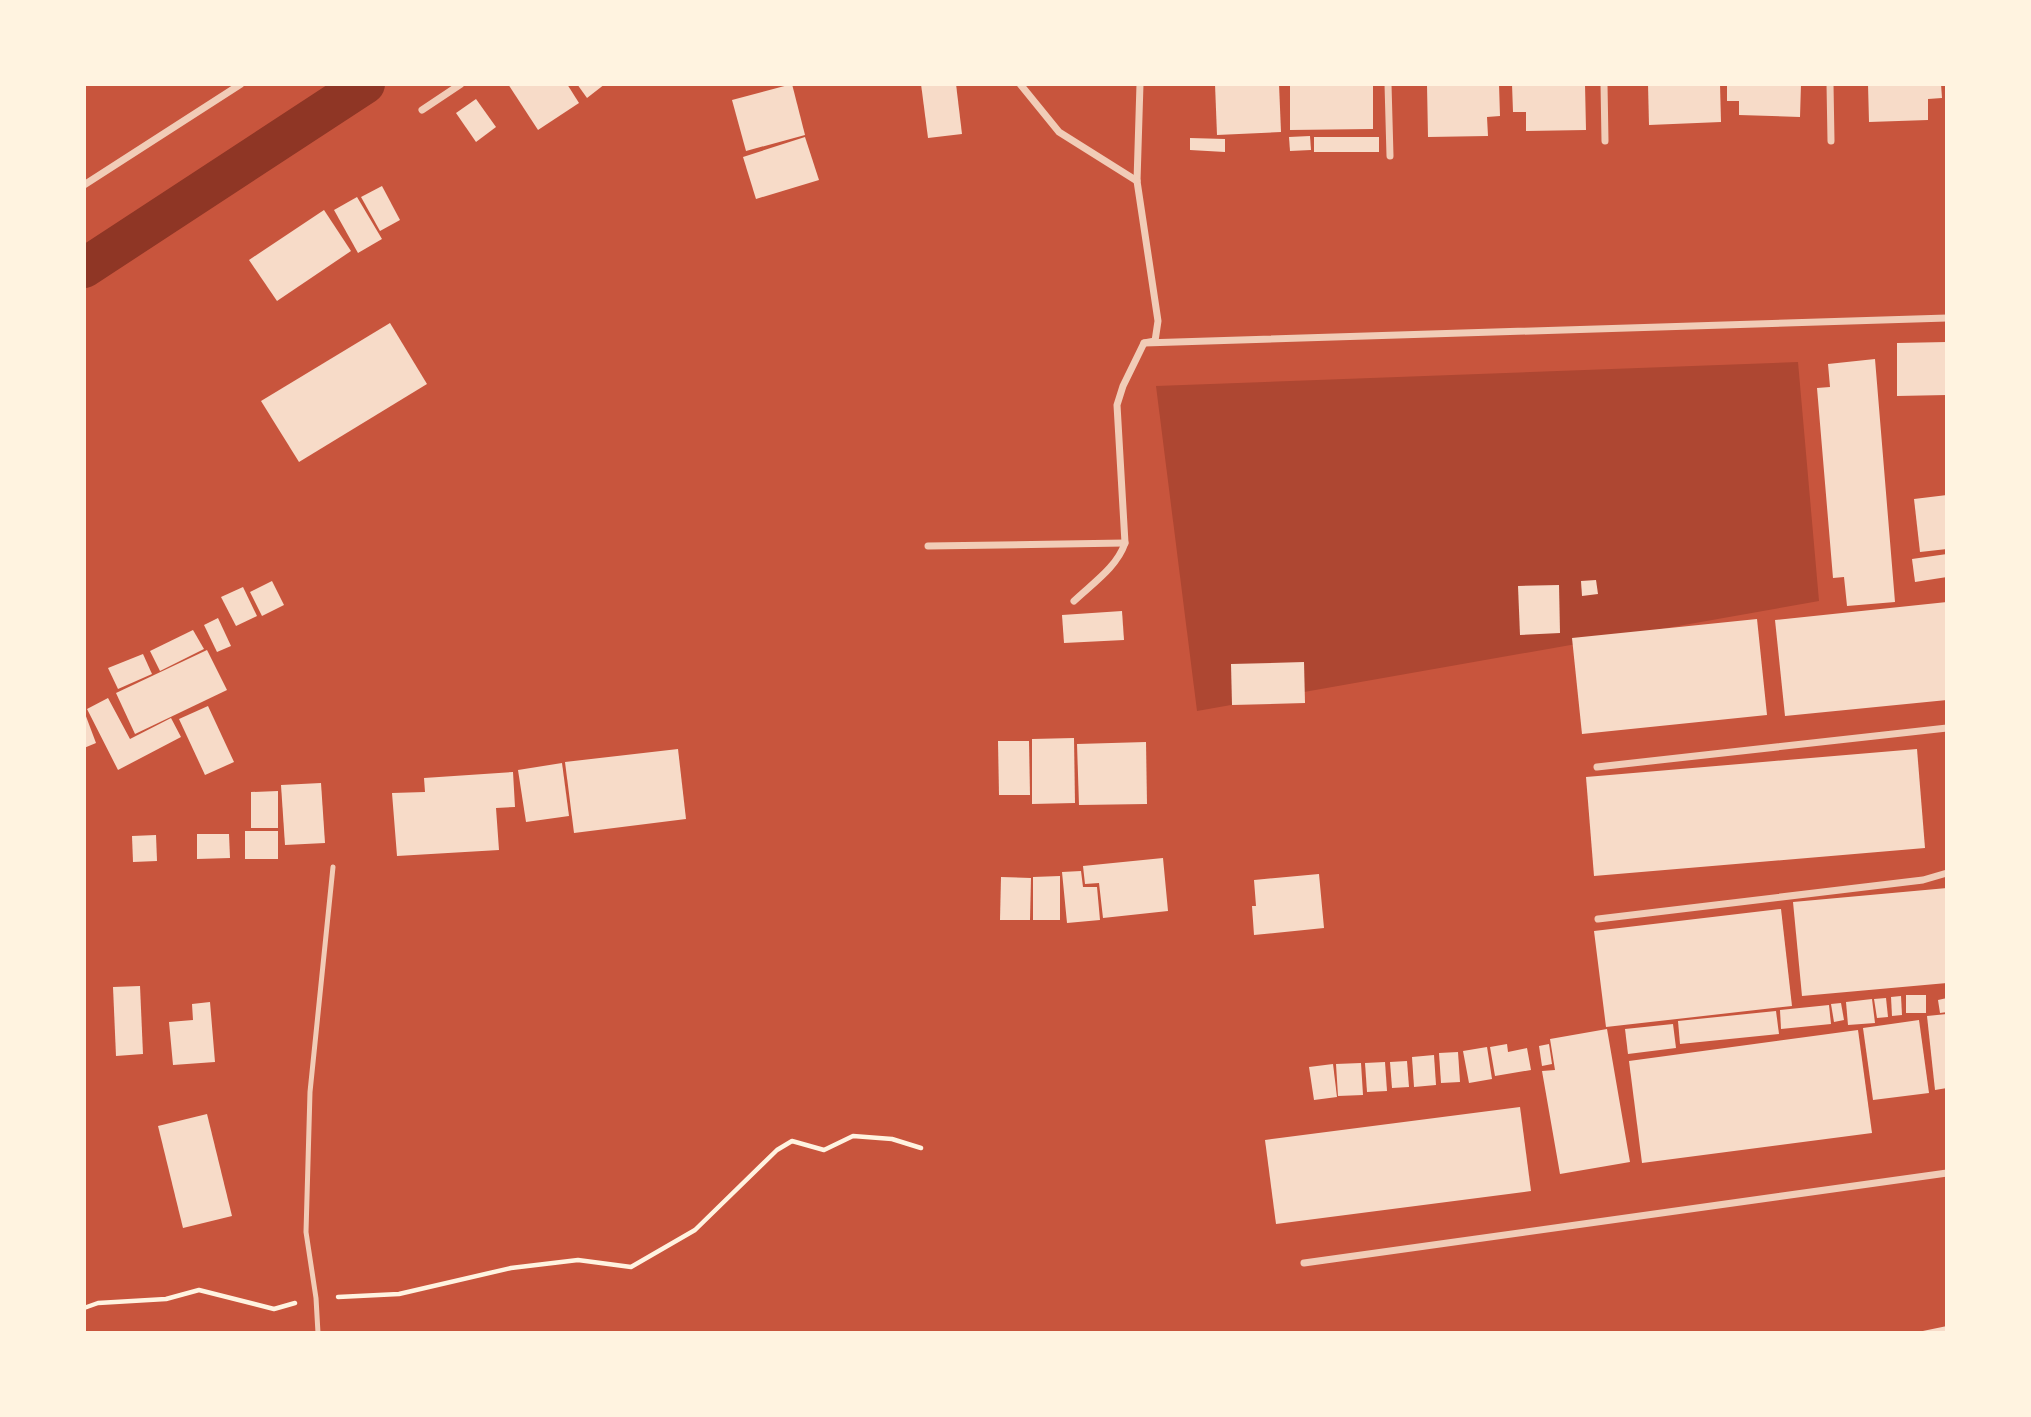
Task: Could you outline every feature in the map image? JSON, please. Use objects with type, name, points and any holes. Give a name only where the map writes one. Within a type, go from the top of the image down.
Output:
[{"type":"street","points":[[84,185],[241,84]]},
{"type":"street","points":[[422,110],[461,84]]},
{"type":"street","points":[[1020,84],[1059,132],[1137,181]]},
{"type":"street","points":[[1140,84],[1137,181],[1158,321],[1155,341],[1144,343]]},
{"type":"street","points":[[1388,84],[1390,156]]},
{"type":"street","points":[[1604,84],[1605,141]]},
{"type":"street","points":[[1830,84],[1831,141]]},
{"type":"street","points":[[1144,343],[1947,318]]},
{"type":"street","points":[[1074,601],[1121,555],[1125,543],[1117,405],[1144,343]]},
{"type":"street","points":[[928,546],[1125,543]]},
{"type":"street","points":[[1597,767],[1947,728]]},
{"type":"street","points":[[1598,919],[1923,880],[1947,873]]},
{"type":"street","points":[[1304,1263],[1947,1172]]},
{"type":"lane","points":[[318,1333],[316,1298],[306,1231],[310,1092],[333,867]]},
{"type":"path","points":[[84,1308],[98,1303],[166,1299],[199,1290],[274,1309],[316,1298],[399,1294],[511,1268],[578,1260],[631,1267],[695,1230],[777,1150],[792,1141],[824,1150],[853,1136],[892,1139],[921,1148]]},
{"type":"shaded area","points":[[1798,362],[1819,601],[1197,711],[1156,386]]},
{"type":"building","points":[[508,84],[567,84],[579,103],[538,130]]},
{"type":"building","points":[[577,84],[605,84],[587,98]]},
{"type":"building","points":[[792,84],[805,135],[746,151],[732,100]]},
{"type":"building","points":[[921,84],[956,84],[962,134],[928,138]]},
{"type":"building","points":[[1215,84],[1279,84],[1281,132],[1217,135]]},
{"type":"building","points":[[1290,84],[1373,86],[1373,129],[1290,130]]},
{"type":"building","points":[[1499,84],[1500,116],[1487,117],[1488,136],[1428,137],[1427,85]]},
{"type":"building","points":[[1512,84],[1585,84],[1586,130],[1526,131],[1526,112],[1513,112]]},
{"type":"building","points":[[1648,84],[1720,84],[1721,122],[1649,125]]},
{"type":"building","points":[[1727,84],[1801,84],[1800,117],[1739,115],[1739,101],[1727,101]]},
{"type":"building","points":[[1868,84],[1941,84],[1942,98],[1928,99],[1928,120],[1869,122]]},
{"type":"building","points":[[476,99],[496,127],[476,142],[456,113]]},
{"type":"building","points":[[1310,136],[1311,150],[1290,151],[1289,137]]},
{"type":"building","points":[[805,137],[819,180],[756,199],[743,157]]},
{"type":"building","points":[[1314,137],[1379,137],[1379,152],[1314,152]]},
{"type":"building","points":[[1190,138],[1225,139],[1225,152],[1190,150]]},
{"type":"building","points":[[382,186],[400,220],[380,231],[361,197]]},
{"type":"building","points":[[357,197],[382,239],[358,253],[334,210]]},
{"type":"building","points":[[324,210],[351,251],[277,301],[249,260]]},
{"type":"building","points":[[390,323],[427,384],[299,462],[261,401]]},
{"type":"building","points":[[1947,342],[1947,395],[1897,396],[1897,343]]},
{"type":"building","points":[[1875,359],[1895,602],[1847,606],[1844,577],[1833,578],[1817,388],[1830,387],[1828,364]]},
{"type":"building","points":[[1947,495],[1947,549],[1920,552],[1914,499]]},
{"type":"building","points":[[1947,554],[1947,577],[1915,582],[1912,559]]},
{"type":"building","points":[[1596,580],[1598,594],[1582,596],[1581,581]]},
{"type":"building","points":[[272,581],[284,605],[262,616],[250,592]]},
{"type":"building","points":[[1559,585],[1560,633],[1520,635],[1518,586]]},
{"type":"building","points":[[243,587],[257,616],[236,626],[221,597]]},
{"type":"building","points":[[1947,602],[1947,700],[1785,716],[1775,620]]},
{"type":"building","points":[[1122,611],[1124,640],[1064,643],[1062,615]]},
{"type":"building","points":[[218,618],[231,646],[217,652],[204,625]]},
{"type":"building","points":[[1757,619],[1767,715],[1582,734],[1572,638]]},
{"type":"building","points":[[193,630],[204,649],[160,671],[150,651]]},
{"type":"building","points":[[207,650],[227,690],[135,734],[116,693]]},
{"type":"building","points":[[143,654],[152,674],[118,689],[108,668]]},
{"type":"building","points":[[1304,662],[1305,703],[1232,705],[1231,664]]},
{"type":"building","points":[[108,698],[130,739],[171,718],[181,737],[118,770],[87,709]]},
{"type":"building","points":[[208,706],[234,762],[205,775],[179,719]]},
{"type":"building","points":[[84,711],[96,743],[84,748]]},
{"type":"building","points":[[1074,738],[1075,803],[1032,804],[1032,739]]},
{"type":"building","points":[[998,741],[1029,741],[1030,795],[999,795]]},
{"type":"building","points":[[1146,742],[1147,804],[1079,805],[1077,744]]},
{"type":"building","points":[[678,749],[686,819],[574,833],[565,762]]},
{"type":"building","points":[[1917,749],[1925,848],[1594,876],[1586,777]]},
{"type":"building","points":[[562,763],[569,816],[526,822],[518,770]]},
{"type":"building","points":[[513,772],[515,807],[496,808],[499,850],[397,856],[392,793],[425,792],[424,778]]},
{"type":"building","points":[[321,783],[325,843],[285,845],[281,785]]},
{"type":"building","points":[[278,791],[278,828],[251,828],[251,792]]},
{"type":"building","points":[[245,831],[278,831],[278,859],[245,859]]},
{"type":"building","points":[[197,834],[229,834],[230,858],[197,859]]},
{"type":"building","points":[[156,835],[157,861],[133,862],[132,836]]},
{"type":"building","points":[[1163,858],[1168,911],[1103,918],[1099,883],[1085,884],[1083,866]]},
{"type":"building","points":[[1081,871],[1083,887],[1097,887],[1100,920],[1067,923],[1062,872]]},
{"type":"building","points":[[1319,874],[1324,928],[1254,935],[1254,880]]},
{"type":"building","points":[[1060,876],[1060,920],[1033,920],[1033,877]]},
{"type":"building","points":[[1001,877],[1031,878],[1030,920],[1000,920]]},
{"type":"building","points":[[1947,888],[1947,983],[1802,996],[1793,902]]},
{"type":"building","points":[[1781,909],[1792,1006],[1606,1027],[1594,931]]},
{"type":"building","points":[[140,986],[143,1054],[116,1056],[113,987]]},
{"type":"building","points":[[1906,995],[1926,995],[1926,1013],[1906,1013]]},
{"type":"building","points":[[1901,996],[1902,1015],[1892,1016],[1891,997]]},
{"type":"building","points":[[1886,998],[1888,1017],[1877,1018],[1874,999]]},
{"type":"building","points":[[1947,998],[1947,1012],[1940,1013],[1938,1000]]},
{"type":"building","points":[[1872,999],[1875,1023],[1848,1025],[1846,1002]]},
{"type":"building","points":[[210,1002],[215,1062],[173,1065],[169,1022],[193,1020],[192,1004]]},
{"type":"building","points":[[1841,1003],[1844,1020],[1834,1022],[1831,1004]]},
{"type":"building","points":[[1829,1005],[1831,1024],[1781,1029],[1780,1010]]},
{"type":"building","points":[[1776,1011],[1779,1034],[1680,1044],[1678,1021]]},
{"type":"building","points":[[1947,1014],[1947,1088],[1935,1090],[1927,1016]]},
{"type":"building","points":[[1919,1020],[1929,1093],[1873,1100],[1863,1028]]},
{"type":"building","points":[[1673,1024],[1676,1048],[1628,1054],[1625,1029]]},
{"type":"building","points":[[1607,1029],[1630,1162],[1560,1174],[1542,1071],[1555,1070],[1550,1039]]},
{"type":"building","points":[[1858,1030],[1872,1133],[1642,1163],[1629,1061]]},
{"type":"building","points":[[1507,1044],[1508,1052],[1527,1048],[1531,1070],[1495,1076],[1490,1047]]},
{"type":"building","points":[[1549,1044],[1552,1064],[1542,1066],[1539,1046]]},
{"type":"building","points":[[1487,1047],[1492,1079],[1469,1083],[1463,1051]]},
{"type":"building","points":[[1458,1052],[1460,1082],[1441,1083],[1439,1053]]},
{"type":"building","points":[[1434,1055],[1436,1085],[1414,1087],[1412,1057]]},
{"type":"building","points":[[1407,1061],[1409,1087],[1392,1088],[1390,1062]]},
{"type":"building","points":[[1385,1062],[1387,1091],[1367,1092],[1365,1063]]},
{"type":"building","points":[[1361,1063],[1363,1095],[1338,1096],[1336,1064]]},
{"type":"building","points":[[1333,1064],[1337,1097],[1314,1100],[1309,1067]]},
{"type":"building","points":[[1520,1107],[1531,1191],[1276,1224],[1265,1140]]},
{"type":"building","points":[[207,1114],[232,1216],[183,1228],[158,1126]]},
{"type":"building","points":[[1947,1326],[1947,1333],[1918,1333],[1918,1332]]},
{"type":"waterway","points":[[84,268],[365,84]]}]
